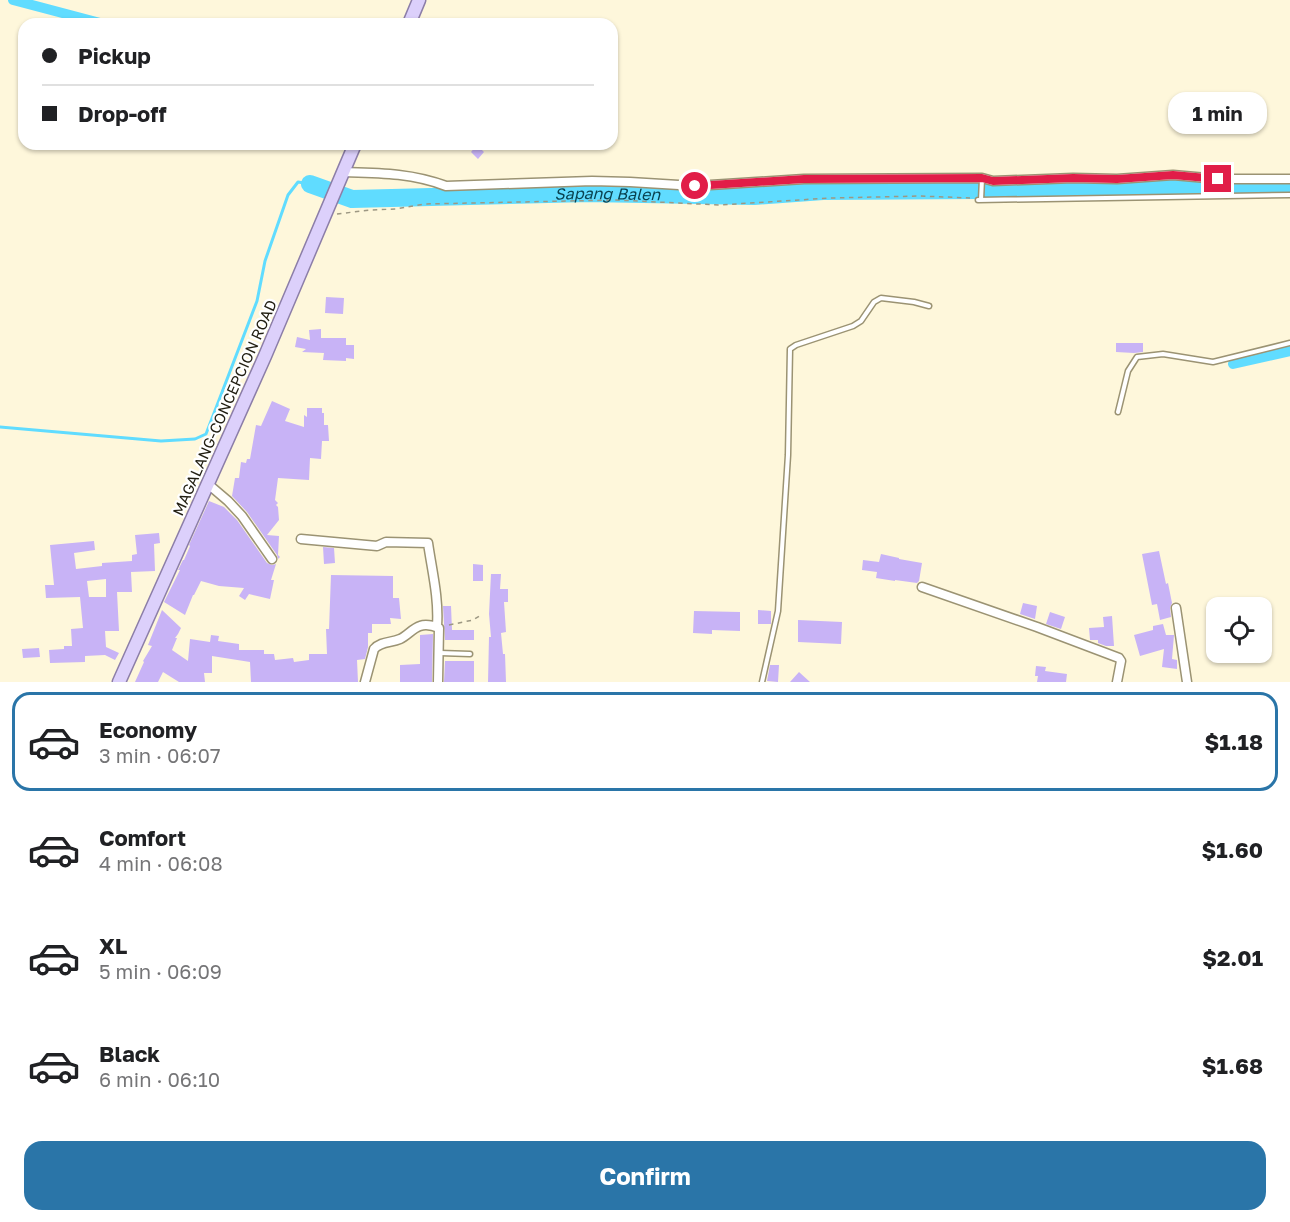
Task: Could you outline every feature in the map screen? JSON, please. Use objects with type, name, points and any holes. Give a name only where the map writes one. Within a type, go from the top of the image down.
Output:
[{"type":"main road","points":[[412,18],[419,0]]},
{"type":"main road","name":"MAGALANG-CONCEPCION ROAD","points":[[119,682],[265,356],[352,150]]},
{"type":"street","points":[[341,176],[411,176],[446,186],[592,181],[695,186],[804,179],[982,178],[993,181],[1117,179],[1173,175],[1218,179],[1290,179]]},
{"type":"street","points":[[208,484],[242,516],[272,559]]},
{"type":"street","points":[[301,539],[377,546],[386,542],[428,543],[437,588],[438,682]]},
{"type":"street","points":[[922,587],[1119,658],[1121,661],[1117,682]]},
{"type":"street","points":[[1176,608],[1187,682]]},
{"type":"street","points":[[365,682],[377,645],[397,641],[421,625],[438,627]]},
{"type":"lane","points":[[982,178],[979,200],[1290,195]]},
{"type":"lane","points":[[762,682],[778,611],[788,455],[790,349],[854,326],[861,321],[874,302],[881,298],[929,306]]},
{"type":"lane","points":[[1118,412],[1128,371],[1137,357],[1163,354],[1213,362],[1290,343]]},
{"type":"lane","points":[[439,653],[470,654]]},
{"type":"path","points":[[326,211],[396,209],[424,204],[616,200],[719,205],[830,198],[920,196],[979,200]]},
{"type":"path","points":[[438,627],[473,620],[481,615]]},
{"type":"building","points":[[482,150],[484,152],[478,159],[471,152]]},
{"type":"building","points":[[326,297],[344,298],[343,314],[325,313]]},
{"type":"building","points":[[321,329],[321,338],[346,338],[346,345],[354,345],[354,359],[323,360],[324,353],[302,352],[306,349],[295,347],[297,337],[310,340],[309,330]]},
{"type":"building","points":[[1116,343],[1143,343],[1143,352],[1116,352]]},
{"type":"building","points":[[272,401],[290,409],[285,421],[304,427],[304,415],[307,417],[307,408],[322,408],[324,425],[328,425],[329,441],[322,441],[321,459],[310,458],[309,480],[278,478],[275,500],[278,503],[276,505],[279,520],[267,535],[279,536],[278,555],[280,557],[278,559],[247,512],[232,496],[235,478],[239,478],[241,462],[246,463],[247,459],[250,459],[256,425],[261,426]]},
{"type":"building","points":[[209,501],[224,507],[237,520],[267,563],[276,564],[271,580],[274,580],[270,599],[249,594],[245,600],[239,596],[244,588],[219,586],[201,581],[185,615],[164,602]]},
{"type":"building","points":[[159,533],[160,543],[154,544],[155,571],[131,572],[132,592],[117,592],[119,631],[105,631],[106,647],[119,653],[115,660],[105,655],[85,656],[85,662],[50,663],[49,650],[72,646],[71,629],[83,628],[80,597],[46,598],[45,585],[54,585],[50,545],[94,541],[95,550],[74,553],[76,569],[102,566],[102,563],[132,561],[132,555],[137,554],[135,535]],"holes":[[[106,579],[106,597],[89,597],[87,581]]]},
{"type":"building","points":[[323,547],[334,548],[335,563],[324,564]]},
{"type":"building","points":[[1159,551],[1172,603],[1171,617],[1160,620],[1157,604],[1152,605],[1142,554]]},
{"type":"building","points":[[881,554],[922,563],[919,581],[917,583],[876,578],[877,572],[862,570],[863,560],[879,562]]},
{"type":"building","points":[[473,564],[483,565],[483,581],[473,581]]},
{"type":"building","points":[[491,574],[501,574],[500,589],[508,589],[508,602],[504,602],[506,632],[501,633],[503,654],[505,654],[506,682],[488,682]]},
{"type":"building","points":[[331,575],[393,576],[393,598],[399,598],[401,619],[390,618],[391,624],[372,624],[372,633],[368,633],[365,659],[357,660],[358,682],[251,682],[250,662],[212,656],[212,673],[204,673],[205,682],[179,682],[163,672],[158,682],[135,682],[152,646],[148,645],[162,610],[181,628],[172,650],[188,661],[190,639],[210,642],[211,635],[219,636],[218,641],[239,644],[239,650],[264,650],[264,654],[274,654],[275,660],[293,658],[294,662],[309,660],[309,654],[327,654],[326,629],[329,629]]},
{"type":"building","points":[[1023,603],[1037,606],[1035,619],[1020,614]]},
{"type":"building","points":[[443,606],[451,606],[452,630],[474,630],[474,640],[445,640]]},
{"type":"building","points":[[758,610],[771,611],[771,624],[758,624]]},
{"type":"building","points":[[694,611],[740,612],[740,631],[712,630],[712,634],[693,633]]},
{"type":"building","points":[[1050,612],[1065,617],[1061,629],[1046,624]]},
{"type":"building","points":[[1112,616],[1114,646],[1098,643],[1098,640],[1090,640],[1089,628],[1104,627],[1103,617]]},
{"type":"building","points":[[798,620],[842,622],[841,644],[798,642]]},
{"type":"building","points":[[1163,624],[1166,635],[1174,635],[1172,659],[1177,660],[1177,669],[1162,667],[1164,649],[1140,656],[1134,635],[1153,630],[1153,626]]},
{"type":"building","points":[[433,634],[432,682],[400,682],[400,665],[420,664],[420,635]]},
{"type":"building","points":[[39,648],[40,657],[23,658],[22,649]]},
{"type":"building","points":[[445,661],[474,661],[474,682],[444,682]]},
{"type":"building","points":[[770,665],[779,665],[778,682],[767,681]]},
{"type":"building","points":[[1036,666],[1046,667],[1045,671],[1067,674],[1066,682],[1037,682]]},
{"type":"building","points":[[799,672],[810,682],[790,682]]},
{"type":"waterway","points":[[13,0],[81,18]]},
{"type":"waterway","points":[[0,427],[161,441],[195,439],[206,434],[257,301],[265,261],[288,195],[298,182],[310,184]]},
{"type":"waterway","name":"Sapang Balen","points":[[310,184],[352,199],[588,193],[754,196],[823,191],[980,190]]},
{"type":"waterway","name":"Sapang Balen","points":[[984,190],[1290,188]]},
{"type":"waterway","points":[[1233,364],[1290,351]]},
{"type":"route","points":[[695,186],[851,178],[982,178],[993,181],[1117,179],[1173,175],[1218,179]]}]
